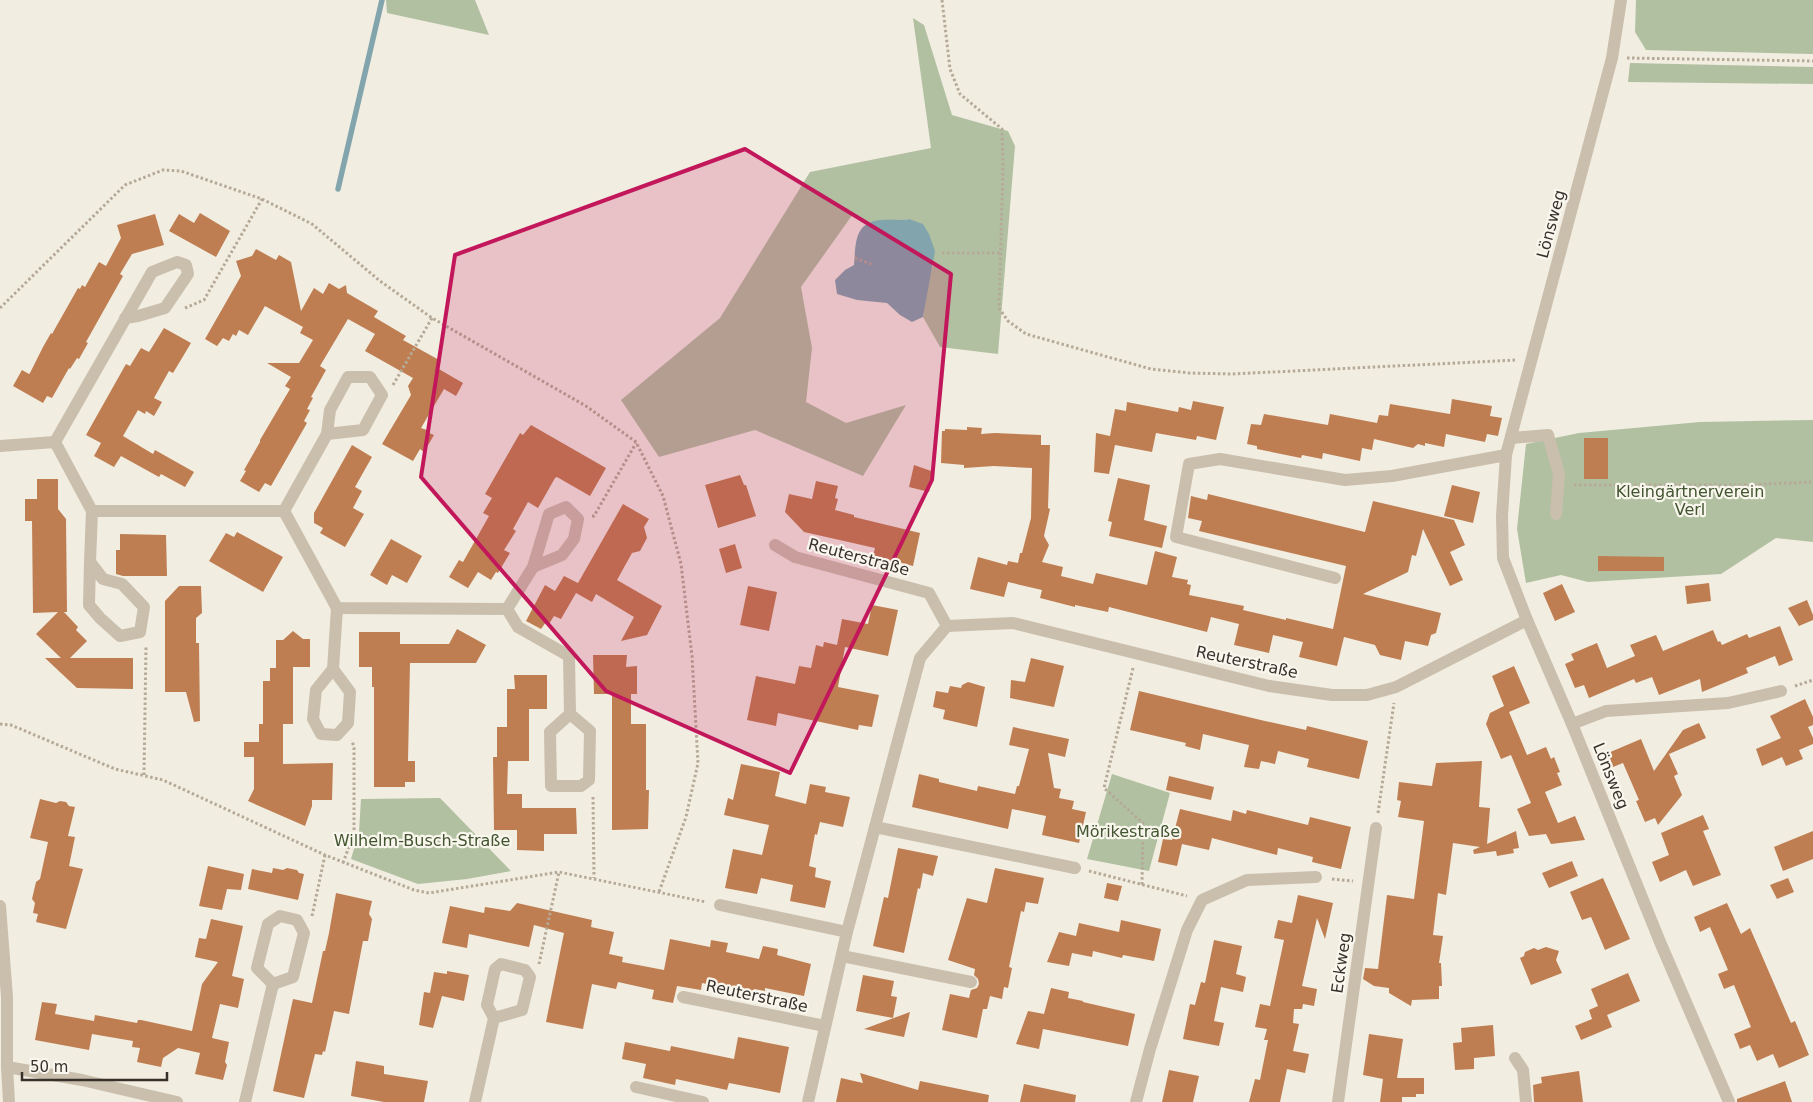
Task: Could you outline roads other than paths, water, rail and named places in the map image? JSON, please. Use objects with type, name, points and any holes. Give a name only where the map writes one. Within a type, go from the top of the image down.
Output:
[{"type":"street","name":"Lönsweg","points":[[1620,0],[1612,58],[1506,454],[1502,516],[1503,558],[1526,620],[1572,724],[1660,942],[1729,1102]]},
{"type":"street","points":[[55,442],[125,318],[152,272],[177,262],[186,265],[188,274],[165,308],[125,318]]},
{"type":"street","points":[[284,511],[327,434],[330,410],[348,377],[370,377],[382,396],[363,430],[327,434]]},
{"type":"street","points":[[1511,438],[1548,435],[1559,474],[1556,514]]},
{"type":"street","points":[[0,446],[55,442]]},
{"type":"street","points":[[55,442],[92,511],[90,562],[89,605],[120,636],[140,632],[144,607],[122,584],[103,579],[90,562]]},
{"type":"street","points":[[1335,578],[1176,537],[1189,464],[1220,460],[1345,480],[1392,476],[1506,454]]},
{"type":"street","points":[[507,609],[533,567],[549,514],[566,507],[578,519],[574,539],[562,555],[533,567]]},
{"type":"street","points":[[92,511],[284,511]]},
{"type":"street","points":[[284,511],[337,608],[334,669],[350,692],[348,723],[337,735],[321,734],[313,719],[316,690],[334,669]]},
{"type":"street","name":"Reuterstraße","points":[[775,545],[794,557],[929,593],[948,626]]},
{"type":"street","points":[[337,608],[507,609]]},
{"type":"street","points":[[507,609],[518,627],[569,656],[570,714],[590,731],[589,780],[581,786],[551,786],[550,732],[570,714]]},
{"type":"street","name":"Reuterstraße","points":[[808,1102],[847,932],[920,658],[948,626],[1013,623],[1269,686],[1332,695],[1370,695],[1396,687],[1526,620]]},
{"type":"street","points":[[1572,724],[1606,711],[1728,703],[1781,691]]},
{"type":"street","points":[[875,827],[1075,868]]},
{"type":"street","name":"Eckweg","points":[[1338,1102],[1376,828]]},
{"type":"street","points":[[1136,1102],[1150,1049],[1187,930],[1202,900],[1247,880],[1316,877]]},
{"type":"street","points":[[720,905],[847,932]]},
{"type":"street","points":[[0,906],[7,997],[9,1102]]},
{"type":"street","points":[[280,916],[297,920],[304,933],[294,978],[273,984],[257,968],[268,924],[280,916]]},
{"type":"street","points":[[842,956],[971,982]]},
{"type":"street","points":[[475,1102],[494,1018],[487,1006],[494,969],[501,964],[526,970],[530,977],[522,1010],[494,1018]]},
{"type":"street","points":[[245,1102],[273,984]]},
{"type":"street","name":"Reuterstraße","points":[[683,997],[825,1026]]},
{"type":"street","points":[[1514,1058],[1523,1070],[1526,1102]]},
{"type":"street","points":[[7,1067],[82,1080],[177,1102]]},
{"type":"street","points":[[636,1087],[704,1102]]},
{"type":"water","points":[[909,219],[923,224],[935,251],[923,317],[912,322],[900,315],[887,303],[857,300],[837,294],[835,280],[845,270],[854,265],[856,242],[861,229],[872,222],[881,220]]},
{"type":"waterway","points":[[338,189],[382,0]]},
{"type":"park label","name":"Kleingärtnerverein Verl","points":[[1690,500]]},
{"type":"park label","name":"Mörikestraße","points":[[1128,831]]},
{"type":"park label","name":"Wilhelm-Busch-Straße","points":[[422,840]]}]
